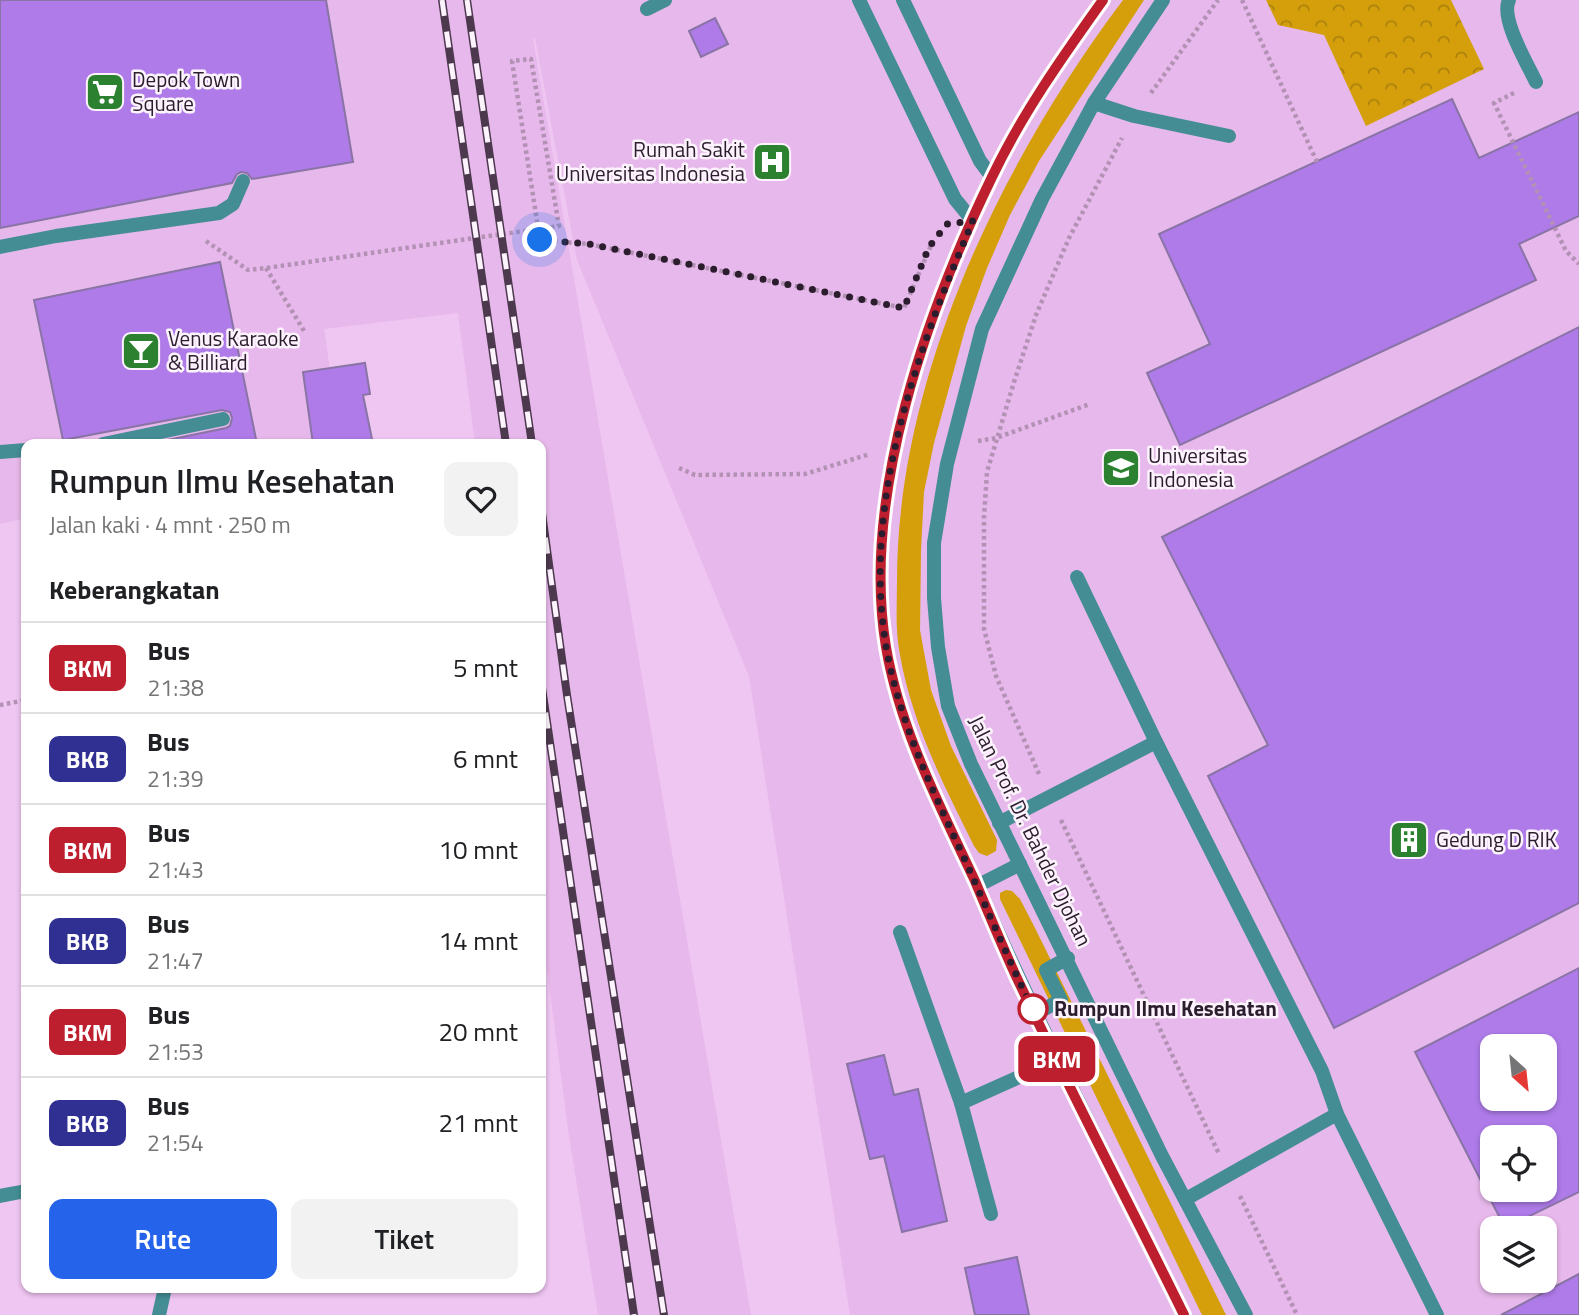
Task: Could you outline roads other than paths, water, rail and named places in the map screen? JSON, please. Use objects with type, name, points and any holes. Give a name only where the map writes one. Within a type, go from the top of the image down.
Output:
[{"type":"street","points":[[647,9],[665,0]]},
{"type":"street","points":[[859,0],[955,199],[973,221]]},
{"type":"street","points":[[903,0],[980,161],[992,177]]},
{"type":"street","points":[[1103,0],[1022,122],[992,177],[920,352],[895,447],[882,548],[882,599],[886,644],[894,683],[908,730],[932,789],[1057,1060],[1184,1315]]},
{"type":"street","name":"Jalan Prof. Dr. Bahder Djohan","points":[[1163,0],[1094,103],[1042,199],[982,329],[952,445],[934,543],[934,598],[938,647],[948,706],[999,823],[1068,958],[1162,1156],[1246,1315]]},
{"type":"street","points":[[1509,0],[1506,7],[1508,20],[1536,82]]},
{"type":"street","points":[[1094,103],[1134,116],[1229,136]]},
{"type":"street","points":[[0,247],[56,236],[219,213],[233,204],[243,181]]},
{"type":"street","points":[[127,439],[223,419]]},
{"type":"street","points":[[0,452],[21,450]]},
{"type":"street","points":[[1077,578],[1156,742],[1322,1071],[1337,1114],[1437,1315]]},
{"type":"street","points":[[999,823],[1156,742]]},
{"type":"street","points":[[976,886],[1020,864]]},
{"type":"street","points":[[900,932],[961,1103],[991,1214]]},
{"type":"street","points":[[1035,1014],[1061,1000],[1046,970],[1068,958]]},
{"type":"street","points":[[961,1103],[1057,1060]]},
{"type":"street","points":[[1186,1199],[1337,1114]]},
{"type":"street","points":[[0,1196],[21,1192]]},
{"type":"street","points":[[159,1315],[164,1293]]},
{"type":"railway","points":[[442,0],[505,439]]},
{"type":"railway","points":[[467,0],[531,439]]},
{"type":"railway","points":[[546,542],[567,695],[664,1315]]},
{"type":"railway","points":[[546,715],[634,1315]]},
{"type":"place","name":"Depok Town Square","points":[[105,92]]},
{"type":"place","name":"Rumah Sakit Universitas Indonesia","points":[[772,162]]},
{"type":"place","name":"Venus Karaoke & Billiard","points":[[141,351]]},
{"type":"place","name":"Universitas Indonesia","points":[[1121,468]]},
{"type":"place","name":"Gedung D RIK","points":[[1409,840]]},
{"type":"place","name":"Rumpun Ilmu Kesehatan","points":[[1033,1009]]}]
